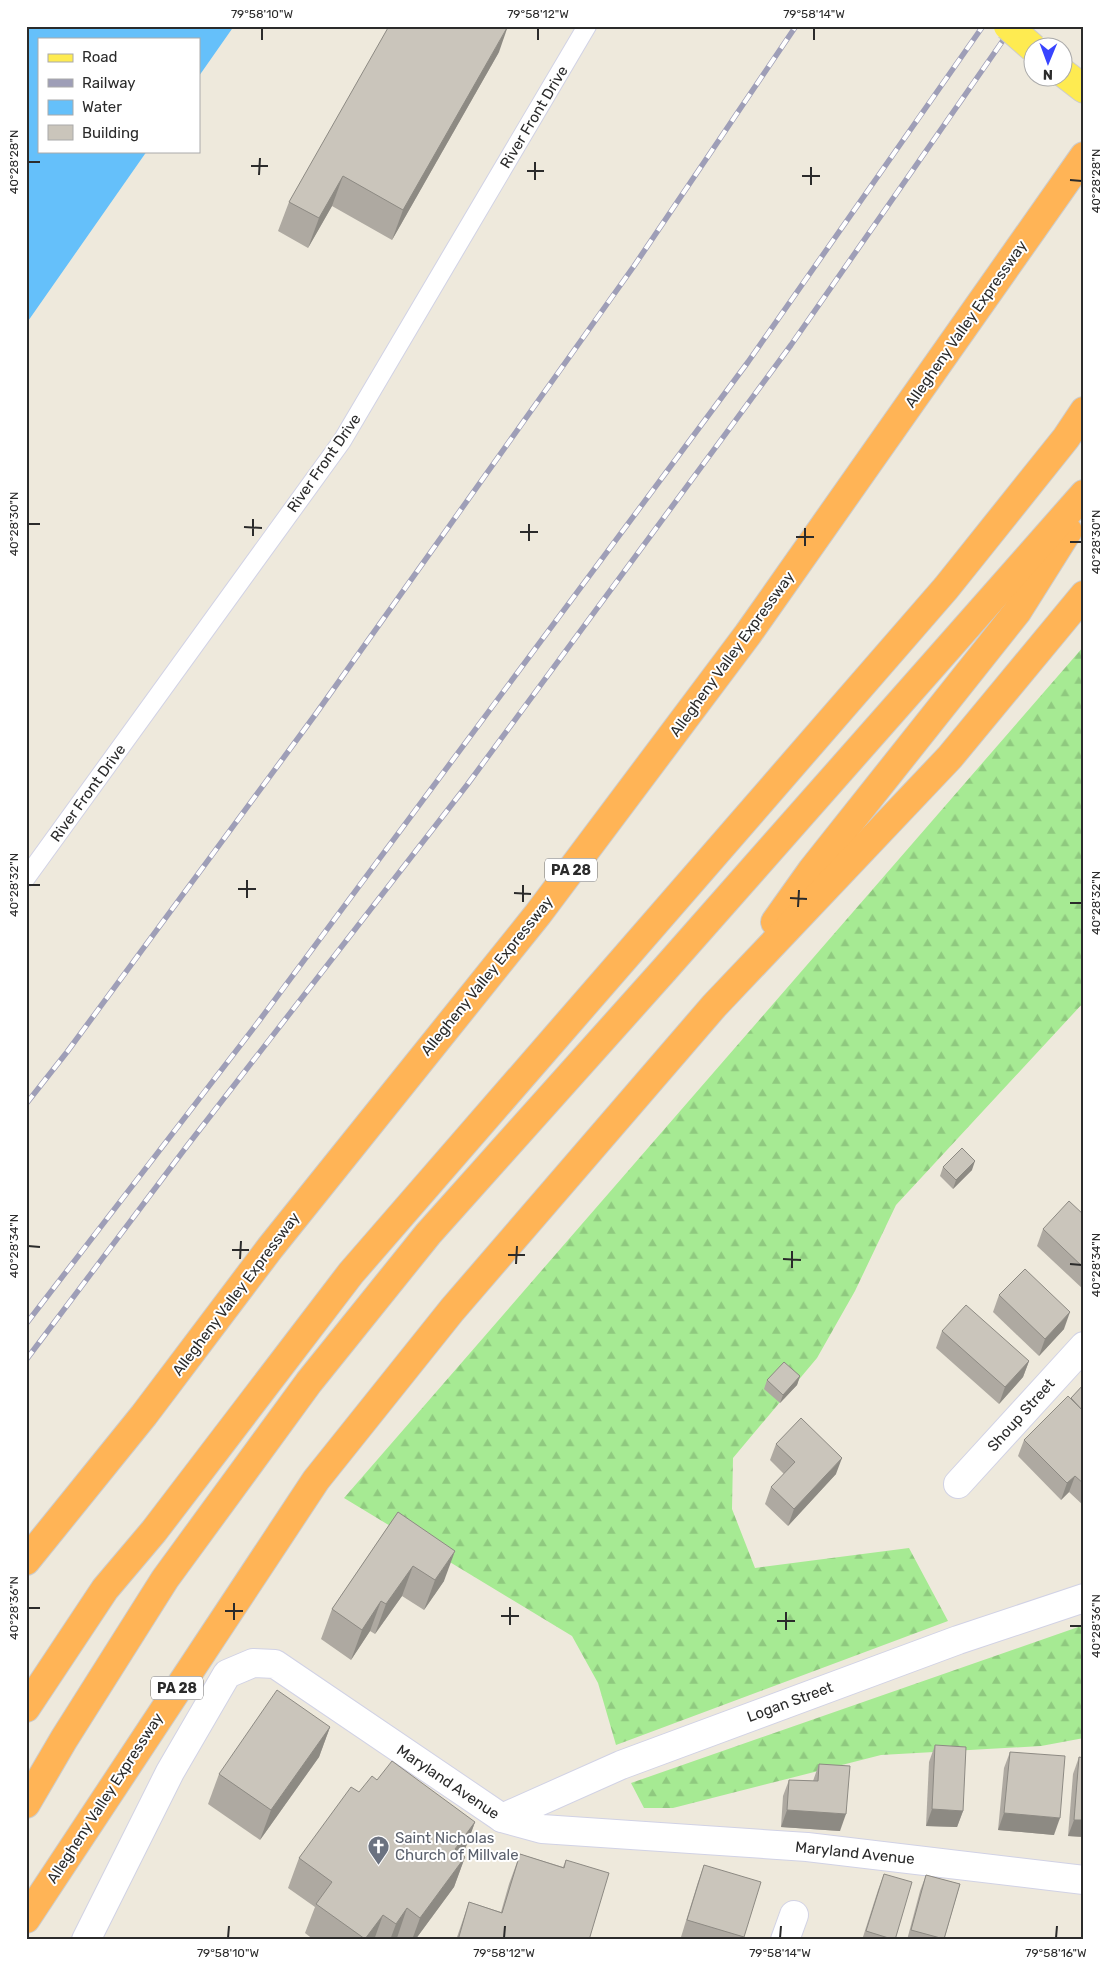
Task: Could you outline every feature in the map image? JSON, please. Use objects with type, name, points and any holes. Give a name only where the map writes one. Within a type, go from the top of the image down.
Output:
[{"type":"highway","name":"Allegheny Valley Expressway","points":[[26,1561],[144,1415],[270,1248],[561,883],[748,634],[1084,156]]},
{"type":"highway","points":[[26,1708],[105,1589],[154,1531],[351,1273],[946,588],[1066,438],[1084,411]]},
{"type":"highway","points":[[26,1804],[64,1739],[166,1579],[310,1382],[428,1234],[665,969],[1084,494]]},
{"type":"highway","points":[[714,1006],[812,870],[1017,612],[1084,507]]},
{"type":"highway","name":"Allegheny Valley Expressway","points":[[33,1908],[316,1480],[452,1310],[714,1006],[950,757],[1084,595]]},
{"type":"main road","points":[[1008,26],[1022,38]]},
{"type":"main road","points":[[1072,80],[1084,89]]},
{"type":"street","name":"Shoup Street","points":[[958,1484],[1084,1346]]},
{"type":"street","name":"Logan Street","points":[[502,1818],[621,1765],[958,1640],[1084,1598]]},
{"type":"street","name":"Maryland Avenue","points":[[86,1940],[170,1772],[227,1674],[253,1662],[275,1664],[502,1818],[542,1829],[807,1847],[1084,1880]]},
{"type":"street","points":[[785,1940],[794,1915]]},
{"type":"lane","name":"River Front Drive","points":[[26,878],[342,441],[587,26]]},
{"type":"green space","points":[[1084,646],[1084,1002],[896,1205],[855,1291],[817,1358],[733,1458],[732,1509],[755,1568],[909,1548],[948,1621],[616,1745],[598,1683],[572,1636],[344,1498]]},
{"type":"green space","points":[[1084,1625],[1084,1738],[1041,1746],[881,1755],[673,1808],[644,1808],[631,1783]]},
{"type":"water","points":[[26,26],[234,26],[200,75],[200,38],[38,38],[38,152],[146,152],[26,324]]},
{"type":"building","points":[[389,26],[508,26],[403,210],[343,176],[319,218],[289,202]]},
{"type":"building","points":[[962,1148],[975,1161],[956,1180],[943,1167]]},
{"type":"building","points":[[1069,1201],[1084,1215],[1084,1268],[1043,1229]]},
{"type":"building","points":[[1025,1269],[1070,1312],[1045,1339],[999,1295]]},
{"type":"building","points":[[966,1305],[1029,1361],[1005,1387],[942,1331]]},
{"type":"building","points":[[784,1362],[800,1376],[783,1395],[767,1380]]},
{"type":"building","points":[[1084,1384],[1084,1412],[1071,1398]]},
{"type":"building","points":[[1068,1396],[1084,1412],[1084,1484],[1075,1476],[1067,1483],[1024,1440]]},
{"type":"building","points":[[801,1418],[842,1458],[794,1509],[771,1487],[795,1462],[776,1444]]},
{"type":"building","points":[[398,1512],[455,1551],[435,1580],[413,1566],[386,1604],[381,1601],[362,1630],[332,1609]]},
{"type":"building","points":[[277,1690],[330,1727],[271,1810],[219,1774]]},
{"type":"building","points":[[935,1745],[966,1747],[963,1811],[932,1809]]},
{"type":"building","points":[[1010,1752],[1065,1756],[1060,1818],[1004,1813]]},
{"type":"building","points":[[1079,1757],[1084,1758],[1084,1820],[1074,1820]]},
{"type":"building","name":"Saint Nicholas Church of Millvale","points":[[392,1761],[475,1822],[455,1849],[465,1857],[420,1918],[407,1908],[396,1924],[383,1915],[365,1939],[316,1904],[332,1882],[299,1858],[351,1787],[359,1792],[372,1776],[377,1780]]},
{"type":"building","points":[[819,1764],[850,1766],[846,1814],[787,1810],[789,1780],[818,1781]]},
{"type":"building","points":[[520,1854],[564,1868],[566,1860],[609,1873],[589,1940],[458,1940],[469,1902],[502,1913]]},
{"type":"building","points":[[704,1865],[761,1882],[744,1937],[687,1920]]},
{"type":"building","points":[[884,1874],[912,1882],[895,1940],[866,1931]]},
{"type":"building","points":[[926,1875],[960,1884],[944,1939],[911,1930]]},
{"type":"railway","points":[[26,1104],[67,1052],[315,715],[634,266],[796,26]]},
{"type":"railway","points":[[26,1324],[259,1021],[748,362],[983,26]]},
{"type":"railway","points":[[26,1360],[187,1146],[467,785],[791,345],[1013,26]]},
{"type":"place","name":"Saint Nicholas Church of Millvale","points":[[379,1866]]}]
